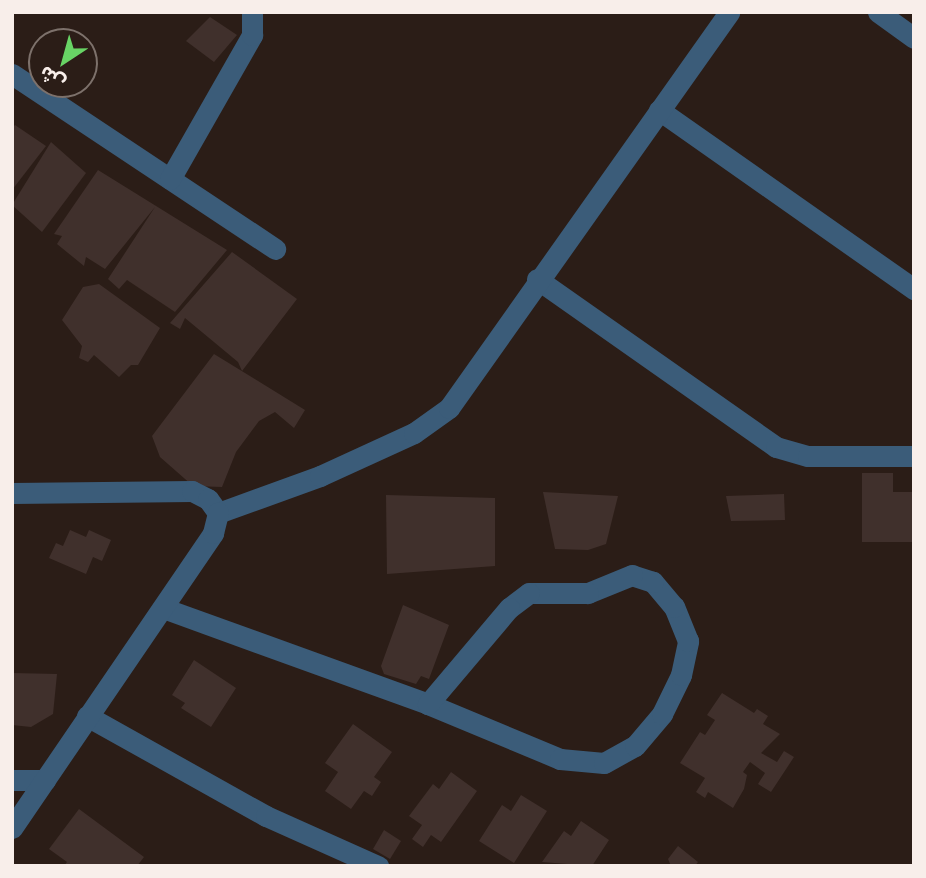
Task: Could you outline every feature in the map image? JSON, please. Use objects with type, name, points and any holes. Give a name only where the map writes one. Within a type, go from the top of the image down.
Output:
[{"type":"street","points":[[170,179],[252,36],[252,12]]},
{"type":"street","points":[[218,513],[320,476],[414,433],[449,408],[537,279],[729,12]]},
{"type":"street","points":[[878,12],[914,37]]},
{"type":"street","points":[[12,74],[275,249]]},
{"type":"street","points":[[659,110],[914,289]]},
{"type":"street","points":[[537,279],[791,454],[914,456]]},
{"type":"street","points":[[12,493],[192,491],[208,499],[218,513],[213,533],[12,828]]},
{"type":"street","points":[[163,608],[428,704],[560,760],[604,763],[635,746],[662,714],[681,675],[688,641],[674,607],[653,582],[632,575],[588,593],[529,593],[509,608],[428,704]]},
{"type":"street","points":[[87,716],[266,816],[378,866]]},
{"type":"street","points":[[12,780],[45,780]]},
{"type":"building","points":[[210,17],[237,35],[214,62],[186,41]]},
{"type":"building","points":[[15,125],[46,146],[12,190],[12,128]]},
{"type":"building","points":[[51,142],[86,173],[42,232],[12,205]]},
{"type":"building","points":[[98,170],[227,250],[175,312],[127,280],[119,289],[108,279],[155,207],[105,269],[86,257],[84,266],[57,244],[62,236],[54,234]]},
{"type":"building","points":[[232,252],[297,299],[242,371],[238,362],[185,318],[180,329],[170,323]]},
{"type":"building","points":[[99,284],[160,328],[138,365],[131,365],[119,377],[94,355],[88,362],[79,358],[82,346],[62,320],[83,287]]},
{"type":"building","points":[[214,354],[305,410],[294,428],[275,412],[259,421],[236,452],[222,487],[193,486],[160,457],[152,436]]},
{"type":"building","points":[[862,473],[893,473],[893,492],[914,492],[914,542],[862,542]]},
{"type":"building","points":[[543,492],[618,496],[606,544],[588,550],[555,549]]},
{"type":"building","points":[[784,494],[785,520],[731,521],[726,496]]},
{"type":"building","points":[[386,495],[495,498],[495,566],[387,574]]},
{"type":"building","points":[[70,530],[86,537],[89,530],[111,540],[102,561],[93,557],[86,574],[49,558],[56,543],[63,546]]},
{"type":"building","points":[[403,605],[449,625],[429,679],[421,676],[416,684],[384,674],[381,666]]},
{"type":"building","points":[[194,660],[236,688],[211,727],[181,708],[185,703],[172,695]]},
{"type":"building","points":[[12,673],[57,674],[53,714],[31,727],[12,725]]},
{"type":"building","points":[[722,693],[754,713],[757,709],[768,716],[763,724],[780,734],[761,753],[777,762],[784,751],[794,757],[771,792],[758,784],[765,773],[750,762],[743,772],[747,775],[744,789],[733,808],[708,792],[705,798],[696,792],[705,778],[680,763],[700,732],[705,735],[715,720],[707,715]]},
{"type":"building","points":[[353,724],[392,752],[374,777],[381,782],[372,796],[364,791],[351,809],[325,791],[338,772],[325,763]]},
{"type":"building","points":[[451,772],[477,791],[441,842],[431,835],[423,847],[412,839],[422,825],[409,816],[433,784],[439,789]]},
{"type":"building","points":[[521,795],[547,811],[514,863],[479,841],[502,805],[511,811]]},
{"type":"building","points":[[79,809],[144,857],[137,866],[64,866],[67,862],[49,849]]},
{"type":"building","points":[[581,821],[609,840],[592,866],[542,862],[564,831],[571,836]]},
{"type":"building","points":[[384,830],[401,841],[390,859],[373,849]]},
{"type":"building","points":[[678,846],[698,862],[695,866],[671,866],[668,859]]}]
